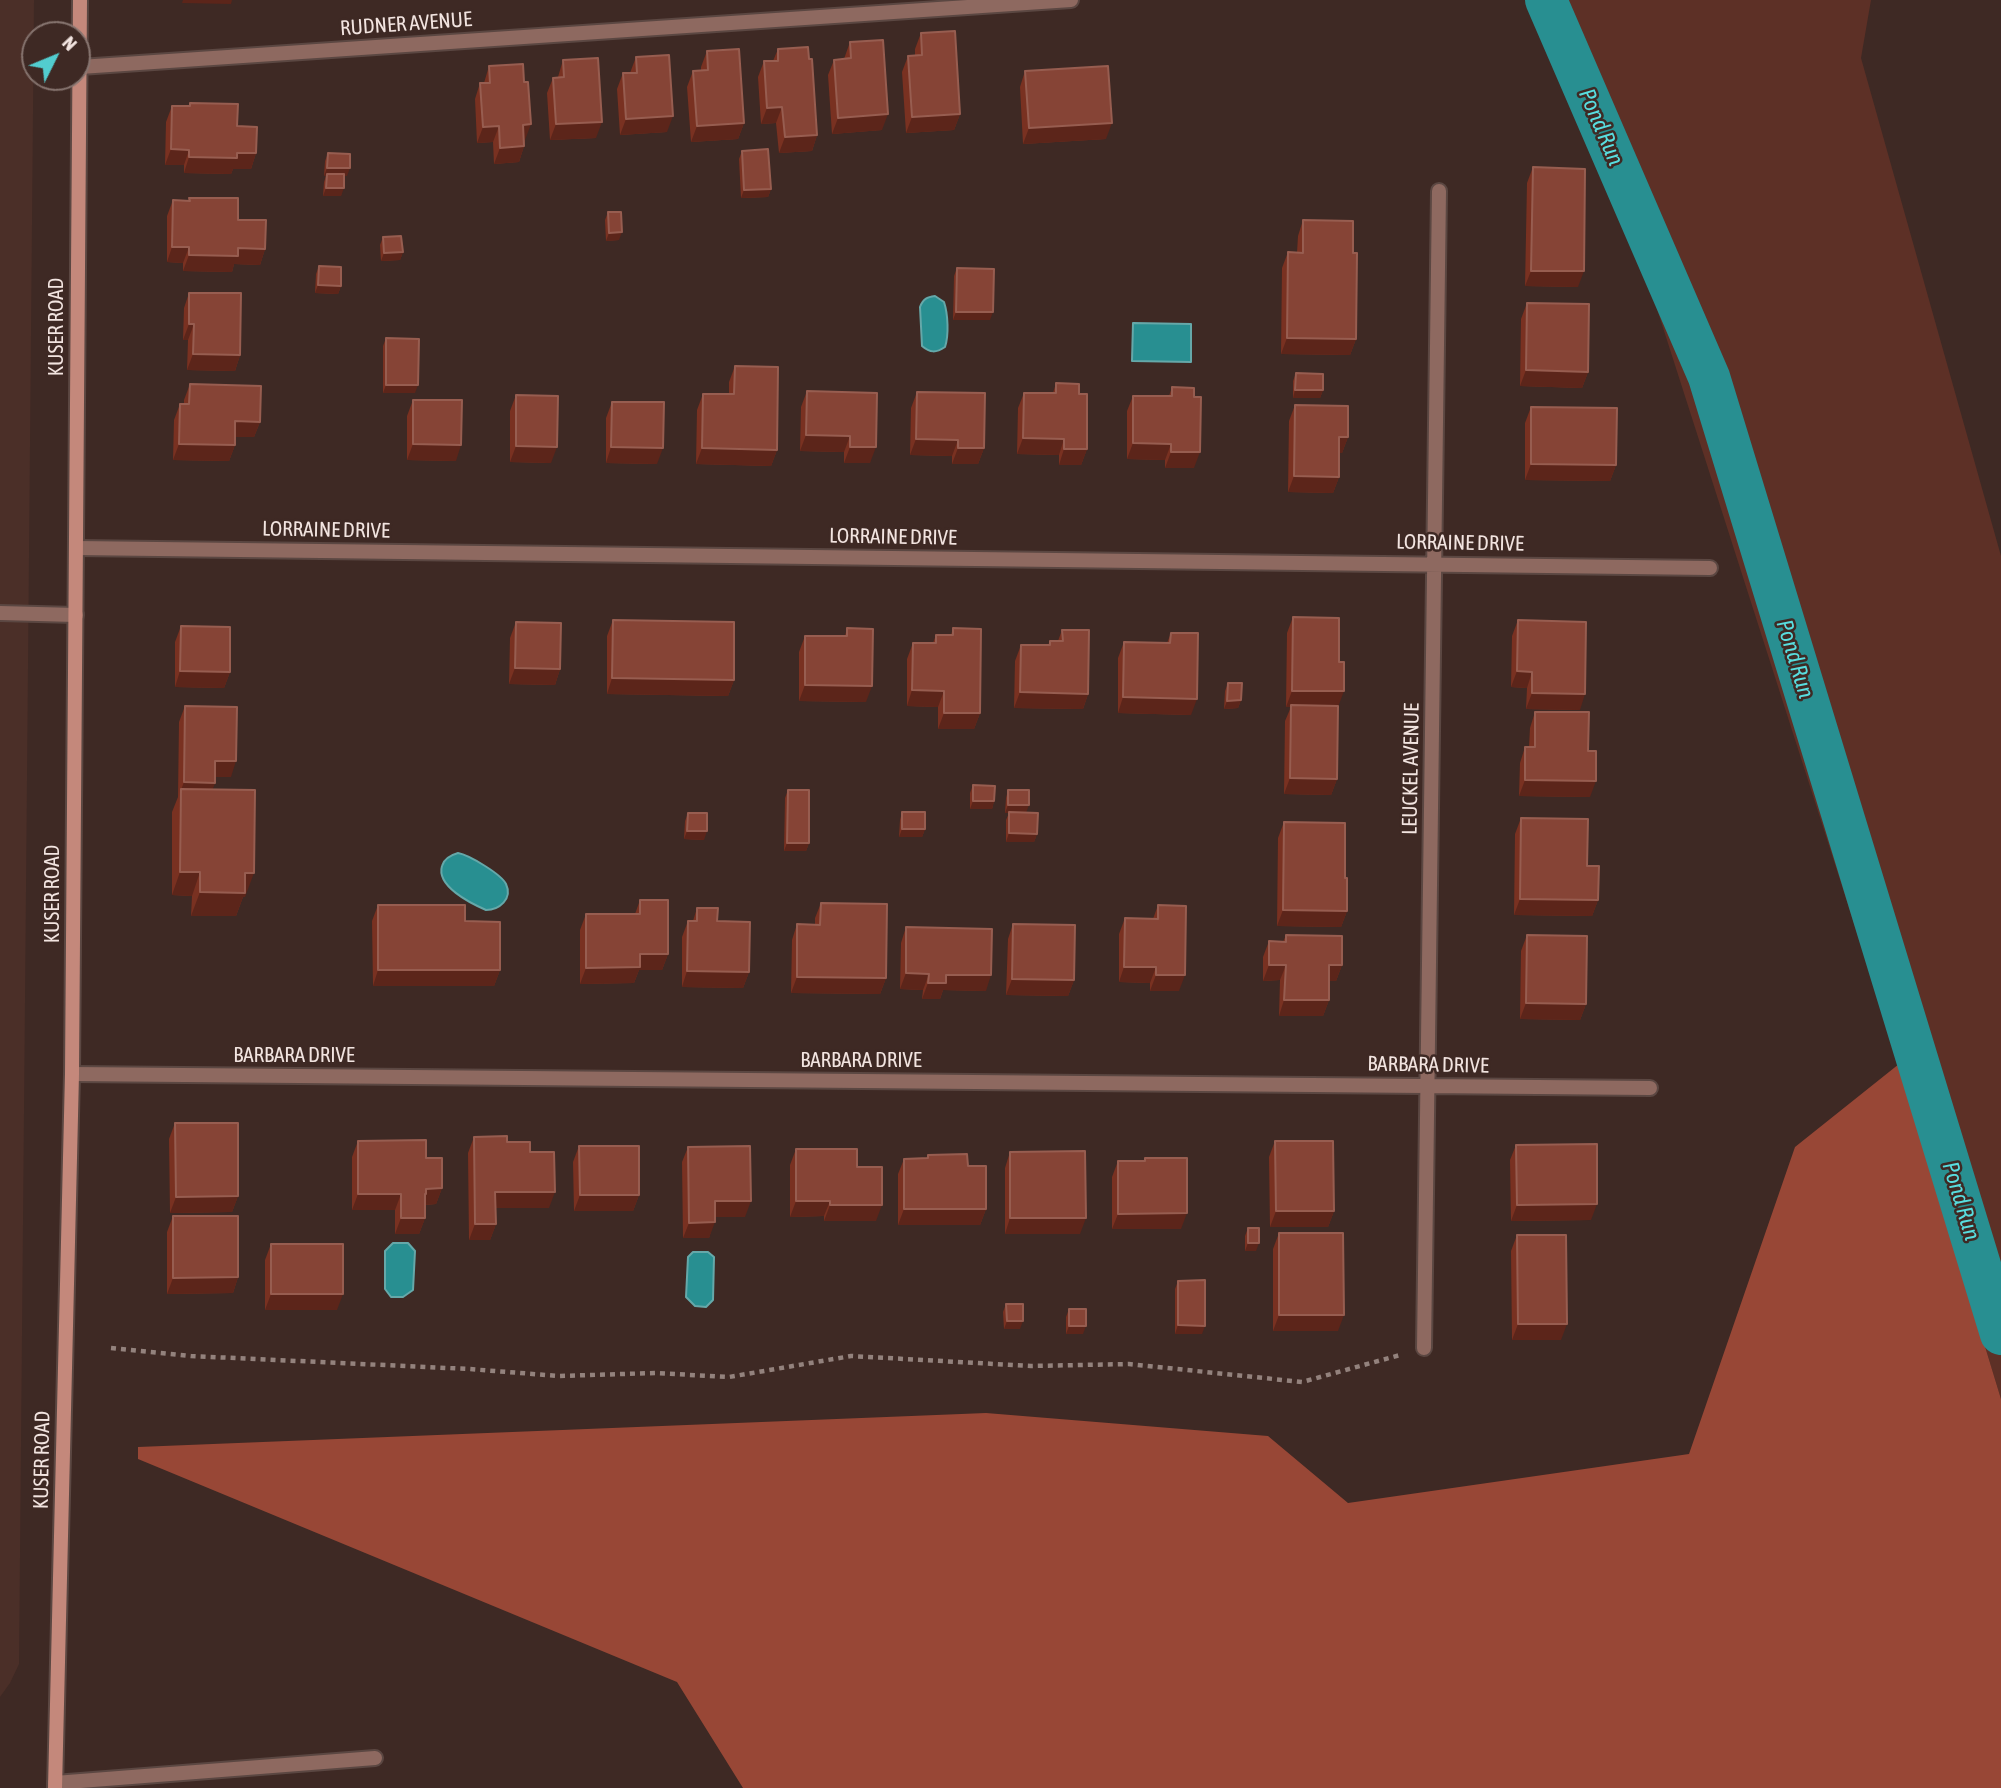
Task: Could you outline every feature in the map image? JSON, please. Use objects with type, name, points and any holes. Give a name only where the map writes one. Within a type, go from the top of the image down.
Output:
[{"type":"street","name":"KUSER ROAD","points":[[80,0],[80,21]]},
{"type":"street","name":"RUDNER AVENUE","points":[[91,65],[1071,0]]},
{"type":"street","name":"KUSER ROAD","points":[[55,1785],[72,1074],[80,91]]},
{"type":"street","name":"LEUCKEL AVENUE","points":[[1424,1348],[1439,191]]},
{"type":"street","name":"LORRAINE DRIVE","points":[[76,548],[1710,568]]},
{"type":"street","points":[[0,613],[76,615]]},
{"type":"street","name":"BARBARA DRIVE","points":[[72,1074],[1650,1088]]},
{"type":"street","points":[[55,1785],[374,1758]]},
{"type":"path","points":[[111,1348],[191,1356],[469,1369],[559,1376],[655,1373],[729,1377],[851,1356],[1031,1366],[1129,1364],[1302,1382],[1424,1348]]},
{"type":"shaded area","points":[[0,0],[34,0],[34,21],[21,21],[21,91],[33,91],[19,1664],[0,1697]]},
{"type":"shaded area","points":[[1558,0],[1871,0],[1861,58],[2001,556],[2001,1399],[1899,1064]]},
{"type":"shaded area","points":[[1899,1064],[2001,1399],[2001,1788],[743,1788],[677,1682],[138,1459],[138,1447],[986,1413],[1268,1436],[1348,1503],[1689,1454],[1795,1147]]},
{"type":"water","points":[[935,296],[944,302],[947,331],[945,347],[933,351],[922,346],[920,307],[926,299]]},
{"type":"water","points":[[1133,323],[1191,324],[1191,362],[1132,361]]},
{"type":"water","points":[[458,853],[484,866],[503,880],[508,889],[504,903],[486,910],[449,887],[444,880],[442,866],[446,859]]},
{"type":"water","points":[[393,1243],[408,1243],[415,1251],[413,1290],[403,1297],[391,1297],[385,1289],[385,1251]]},
{"type":"water","points":[[693,1252],[708,1252],[714,1257],[713,1300],[706,1307],[695,1306],[686,1297],[688,1257]]},
{"type":"building","points":[[955,31],[960,114],[912,117],[908,56],[922,55],[921,33]]},
{"type":"building","points":[[883,40],[888,114],[838,118],[834,60],[851,58],[850,42]]},
{"type":"building","points":[[808,47],[809,59],[812,59],[817,135],[785,137],[782,107],[767,108],[764,61],[778,61],[778,49]]},
{"type":"building","points":[[739,49],[744,123],[697,126],[693,71],[708,70],[707,51]]},
{"type":"building","points":[[669,55],[673,116],[626,119],[623,73],[637,73],[636,57]]},
{"type":"building","points":[[598,58],[602,122],[556,124],[553,78],[564,77],[563,60]]},
{"type":"building","points":[[523,64],[524,82],[528,82],[531,124],[523,125],[524,146],[500,148],[499,126],[483,127],[480,83],[490,83],[489,66]]},
{"type":"building","points":[[1108,66],[1112,123],[1029,128],[1025,71]]},
{"type":"building","points":[[190,103],[238,104],[237,126],[257,127],[256,153],[237,153],[237,158],[189,157],[189,150],[171,149],[172,106],[190,106]]},
{"type":"building","points":[[768,149],[771,189],[744,190],[742,151]]},
{"type":"building","points":[[328,153],[350,154],[350,168],[327,168]]},
{"type":"building","points":[[1533,167],[1585,169],[1584,271],[1531,271]]},
{"type":"building","points":[[327,174],[344,174],[344,188],[326,188]]},
{"type":"building","points":[[189,198],[238,198],[238,220],[266,220],[265,249],[238,248],[238,256],[189,255],[189,247],[172,247],[173,200],[190,201]]},
{"type":"building","points":[[608,212],[621,212],[622,232],[609,233]]},
{"type":"building","points":[[1303,220],[1353,221],[1353,253],[1357,253],[1356,339],[1287,338],[1288,252],[1303,253]]},
{"type":"building","points":[[401,236],[403,252],[384,253],[383,237]]},
{"type":"building","points":[[319,266],[341,267],[341,286],[318,285]]},
{"type":"building","points":[[957,268],[994,269],[993,312],[956,312]]},
{"type":"building","points":[[189,293],[241,293],[240,355],[193,354],[194,324],[189,324]]},
{"type":"building","points":[[1527,303],[1589,304],[1588,372],[1526,370]]},
{"type":"building","points":[[386,338],[419,339],[418,385],[386,385]]},
{"type":"building","points":[[735,366],[778,367],[777,450],[702,448],[703,394],[734,394]]},
{"type":"building","points":[[1296,373],[1323,374],[1323,390],[1295,390]]},
{"type":"building","points":[[1056,383],[1079,384],[1079,394],[1087,394],[1087,449],[1064,449],[1064,439],[1023,438],[1024,393],[1056,393]]},
{"type":"building","points":[[190,384],[261,386],[260,422],[235,421],[235,445],[179,444],[180,404],[189,404]]},
{"type":"building","points":[[1172,387],[1194,388],[1194,397],[1201,397],[1200,452],[1171,452],[1171,444],[1133,443],[1133,396],[1172,396]]},
{"type":"building","points":[[807,391],[877,393],[876,447],[850,447],[850,436],[806,435]]},
{"type":"building","points":[[917,392],[985,393],[984,448],[958,448],[958,440],[916,439]]},
{"type":"building","points":[[516,395],[558,396],[557,447],[516,446]]},
{"type":"building","points":[[413,400],[462,400],[461,445],[413,444]]},
{"type":"building","points":[[612,402],[664,402],[663,448],[611,447]]},
{"type":"building","points":[[1295,405],[1348,406],[1348,437],[1339,437],[1339,477],[1294,476]]},
{"type":"building","points":[[1531,407],[1617,408],[1616,465],[1531,464]]},
{"type":"building","points":[[1293,617],[1339,618],[1339,662],[1344,662],[1344,691],[1292,691]]},
{"type":"building","points":[[613,620],[734,622],[734,680],[612,678]]},
{"type":"building","points":[[1518,620],[1586,622],[1585,694],[1532,693],[1532,672],[1517,671]]},
{"type":"building","points":[[516,622],[561,623],[560,669],[515,668]]},
{"type":"building","points":[[181,626],[230,627],[230,672],[180,671]]},
{"type":"building","points":[[847,628],[873,629],[872,686],[805,685],[805,636],[847,636]]},
{"type":"building","points":[[953,628],[981,629],[980,713],[944,713],[944,691],[912,690],[913,643],[936,643],[936,635],[953,635]]},
{"type":"building","points":[[1062,630],[1089,630],[1088,694],[1020,692],[1021,645],[1050,645],[1050,641],[1063,641]]},
{"type":"building","points":[[1171,633],[1198,633],[1197,699],[1123,697],[1124,642],[1170,643]]},
{"type":"building","points":[[1228,683],[1242,683],[1241,700],[1227,701]]},
{"type":"building","points":[[1291,705],[1338,706],[1337,779],[1290,778]]},
{"type":"building","points":[[185,706],[237,707],[236,761],[215,761],[215,783],[184,782]]},
{"type":"building","points":[[1535,712],[1589,712],[1588,751],[1596,751],[1596,781],[1525,780],[1525,747],[1535,747]]},
{"type":"building","points":[[973,785],[995,786],[994,801],[973,801]]},
{"type":"building","points":[[181,789],[255,790],[254,873],[245,873],[245,893],[200,892],[200,872],[180,872]]},
{"type":"building","points":[[788,790],[809,790],[809,843],[787,843]]},
{"type":"building","points":[[1008,790],[1029,790],[1029,805],[1008,805]]},
{"type":"building","points":[[902,812],[925,812],[925,829],[902,829]]},
{"type":"building","points":[[1009,812],[1038,813],[1037,834],[1009,833]]},
{"type":"building","points":[[688,813],[707,813],[707,831],[687,831]]},
{"type":"building","points":[[1521,818],[1588,819],[1587,866],[1599,866],[1598,900],[1520,899]]},
{"type":"building","points":[[1284,822],[1345,823],[1347,911],[1283,910]]},
{"type":"building","points":[[640,900],[668,900],[668,954],[640,954],[640,967],[586,968],[586,914],[640,914]]},
{"type":"building","points":[[821,903],[887,904],[886,978],[797,977],[797,924],[820,925]]},
{"type":"building","points":[[378,905],[465,905],[465,921],[500,922],[500,970],[378,970]]},
{"type":"building","points":[[1158,905],[1186,906],[1185,975],[1156,975],[1156,967],[1124,967],[1125,918],[1158,919]]},
{"type":"building","points":[[697,908],[718,908],[717,921],[750,922],[749,972],[687,971],[688,921],[697,921]]},
{"type":"building","points":[[1013,924],[1075,925],[1074,980],[1012,979]]},
{"type":"building","points":[[906,927],[992,929],[991,975],[946,975],[946,983],[928,983],[929,974],[906,973]]},
{"type":"building","points":[[1286,935],[1342,936],[1342,965],[1329,965],[1329,1000],[1284,1000],[1286,965],[1269,965],[1269,941],[1286,942]]},
{"type":"building","points":[[1527,935],[1587,936],[1586,1004],[1526,1003]]},
{"type":"building","points":[[175,1123],[238,1123],[238,1196],[176,1197]]},
{"type":"building","points":[[507,1136],[507,1142],[530,1142],[530,1152],[554,1152],[555,1192],[495,1192],[496,1224],[475,1224],[474,1137]]},
{"type":"building","points":[[426,1140],[426,1158],[442,1158],[442,1188],[426,1189],[425,1218],[401,1218],[401,1194],[358,1194],[358,1141]]},
{"type":"building","points":[[1275,1141],[1333,1141],[1334,1211],[1276,1211]]},
{"type":"building","points":[[1597,1144],[1597,1204],[1517,1205],[1516,1145]]},
{"type":"building","points":[[579,1146],[639,1146],[639,1195],[580,1195]]},
{"type":"building","points":[[750,1146],[751,1201],[715,1201],[715,1222],[689,1223],[688,1147]]},
{"type":"building","points":[[796,1149],[857,1149],[857,1167],[882,1167],[882,1205],[830,1205],[830,1201],[796,1201]]},
{"type":"building","points":[[1085,1151],[1086,1218],[1010,1218],[1010,1152]]},
{"type":"building","points":[[967,1154],[968,1166],[986,1166],[986,1209],[904,1209],[904,1159]]},
{"type":"building","points":[[1145,1158],[1187,1158],[1187,1213],[1118,1214],[1118,1161],[1145,1161]]},
{"type":"building","points":[[173,1216],[238,1216],[238,1277],[173,1278]]},
{"type":"building","points":[[1248,1228],[1259,1228],[1259,1243],[1248,1243]]},
{"type":"building","points":[[1279,1233],[1343,1233],[1344,1315],[1279,1315]]},
{"type":"building","points":[[1517,1235],[1566,1235],[1567,1324],[1518,1324]]},
{"type":"building","points":[[271,1244],[343,1244],[343,1294],[271,1294]]},
{"type":"building","points":[[1205,1280],[1205,1326],[1178,1325],[1178,1281]]},
{"type":"building","points":[[1006,1304],[1023,1304],[1023,1321],[1007,1321]]},
{"type":"building","points":[[1069,1309],[1086,1309],[1086,1326],[1069,1326]]},
{"type":"waterway","name":"Pond Run","points":[[1546,0],[1709,377],[2001,1334]]}]
